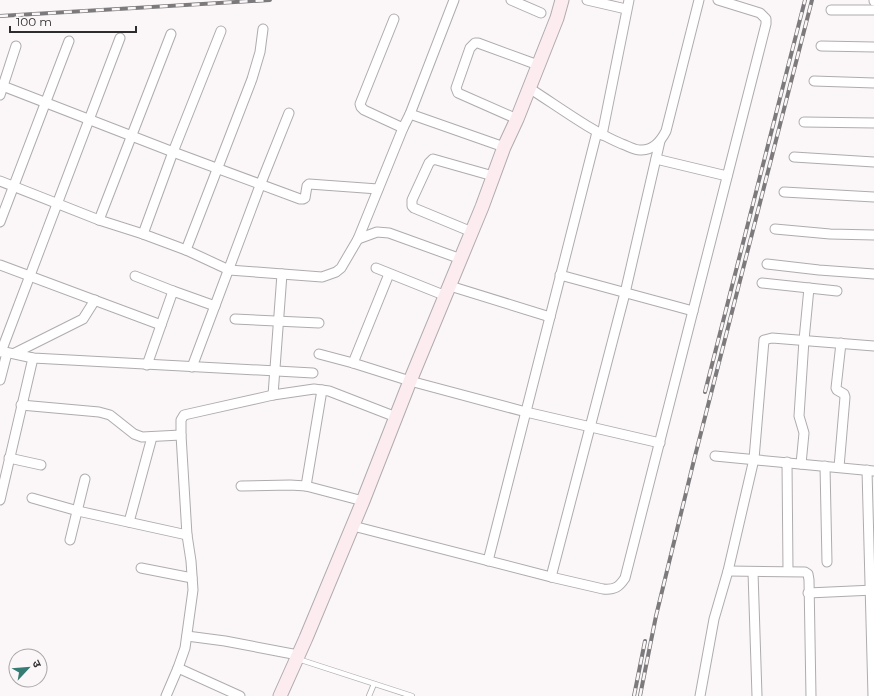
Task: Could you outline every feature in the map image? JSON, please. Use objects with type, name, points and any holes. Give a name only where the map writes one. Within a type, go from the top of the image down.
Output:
[{"type":"street","points":[[0,181],[99,220],[186,250],[229,270],[322,277],[336,272],[341,268],[358,239],[410,114],[454,0]]},
{"type":"street","points":[[511,0],[541,13]]},
{"type":"street","points":[[280,696],[353,526],[410,381],[472,232],[504,147],[517,119],[557,18],[562,0]]},
{"type":"street","points":[[488,561],[560,275],[600,133],[628,4],[587,0]]},
{"type":"street","points":[[551,577],[624,293],[660,141],[666,132],[700,0]]},
{"type":"street","points":[[353,526],[551,577],[611,590],[621,584],[625,578],[660,444],[766,24],[766,19],[760,13],[718,0]]},
{"type":"street","points":[[831,10],[874,10]]},
{"type":"street","points":[[394,19],[360,104],[364,110],[403,128]]},
{"type":"street","points":[[186,250],[252,79],[260,52],[263,29]]},
{"type":"street","points":[[143,234],[173,152],[221,31]]},
{"type":"street","points":[[99,220],[171,34]]},
{"type":"street","points":[[0,380],[6,352],[30,276],[120,38]]},
{"type":"street","points":[[0,222],[69,41]]},
{"type":"street","points":[[517,119],[458,93],[456,88],[470,48],[475,43],[478,43],[538,65]]},
{"type":"street","points":[[16,46],[1,89],[45,103],[218,169],[302,199],[305,198],[307,186],[309,184],[378,189]]},
{"type":"street","points":[[821,46],[874,46]]},
{"type":"street","points":[[814,81],[874,83]]},
{"type":"street","points":[[529,88],[600,133],[614,140],[640,150],[648,149],[660,141]]},
{"type":"street","points":[[192,367],[289,113]]},
{"type":"street","points":[[410,114],[504,147]]},
{"type":"street","points":[[804,122],[874,123]]},
{"type":"street","points":[[794,157],[874,162]]},
{"type":"street","points":[[472,232],[414,208],[412,206],[412,200],[429,163],[433,159],[493,176]]},
{"type":"street","points":[[656,159],[727,176]]},
{"type":"street","points":[[784,192],[874,197]]},
{"type":"street","points":[[774,229],[874,236]]},
{"type":"street","points":[[358,239],[377,232],[389,232],[461,259]]},
{"type":"street","points":[[767,264],[874,274]]},
{"type":"street","points":[[0,265],[161,325]]},
{"type":"street","points":[[376,268],[389,274],[448,291],[550,317]]},
{"type":"street","points":[[874,271],[874,284]]},
{"type":"street","points":[[274,395],[274,371],[282,274]]},
{"type":"street","points":[[353,363],[389,274]]},
{"type":"street","points":[[560,275],[693,311]]},
{"type":"street","points":[[135,276],[215,306]]},
{"type":"street","points":[[762,283],[837,291]]},
{"type":"street","points":[[801,464],[804,429],[799,416],[809,288]]},
{"type":"street","points":[[147,365],[173,291]]},
{"type":"street","points":[[6,352],[83,319],[95,300]]},
{"type":"street","points":[[235,319],[319,323]]},
{"type":"street","points":[[700,696],[714,619],[728,571],[754,459],[764,340],[772,338],[874,346]]},
{"type":"street","points":[[839,467],[845,397],[844,394],[836,388],[841,343]]},
{"type":"street","points":[[6,352],[33,358],[312,373]]},
{"type":"street","points":[[319,354],[410,381],[526,412],[660,444]]},
{"type":"street","points":[[0,500],[33,358]]},
{"type":"street","points":[[166,696],[178,668],[187,636],[193,590],[187,535],[181,435],[181,420],[184,415],[274,395],[306,390],[322,390],[333,392],[396,417]]},
{"type":"street","points":[[306,486],[322,390]]},
{"type":"street","points":[[21,405],[99,412],[110,415],[138,436],[142,437],[181,435]]},
{"type":"street","points":[[129,522],[152,437]]},
{"type":"street","points":[[715,456],[870,470],[873,696]]},
{"type":"street","points":[[9,458],[41,465]]},
{"type":"street","points":[[787,462],[788,570]]},
{"type":"street","points":[[825,466],[827,562]]},
{"type":"street","points":[[70,540],[85,479]]},
{"type":"street","points":[[241,486],[306,486],[363,501]]},
{"type":"street","points":[[32,498],[78,511],[187,535]]},
{"type":"street","points":[[140,568],[192,578]]},
{"type":"street","points":[[728,571],[753,572],[788,570],[805,572],[808,574],[811,696]]},
{"type":"street","points":[[753,572],[757,696]]},
{"type":"street","points":[[808,593],[872,590]]},
{"type":"street","points":[[187,636],[225,641],[297,657]]},
{"type":"street","points":[[178,668],[240,696]]},
{"type":"lane","points":[[297,657],[412,696]]},
{"type":"lane","points":[[369,696],[374,684]]},
{"type":"railway","points":[[0,16],[270,0]]},
{"type":"railway","points":[[705,392],[805,0]]},
{"type":"railway","points":[[640,696],[656,616],[694,460],[812,0]]},
{"type":"railway","points":[[634,696],[645,641]]}]
